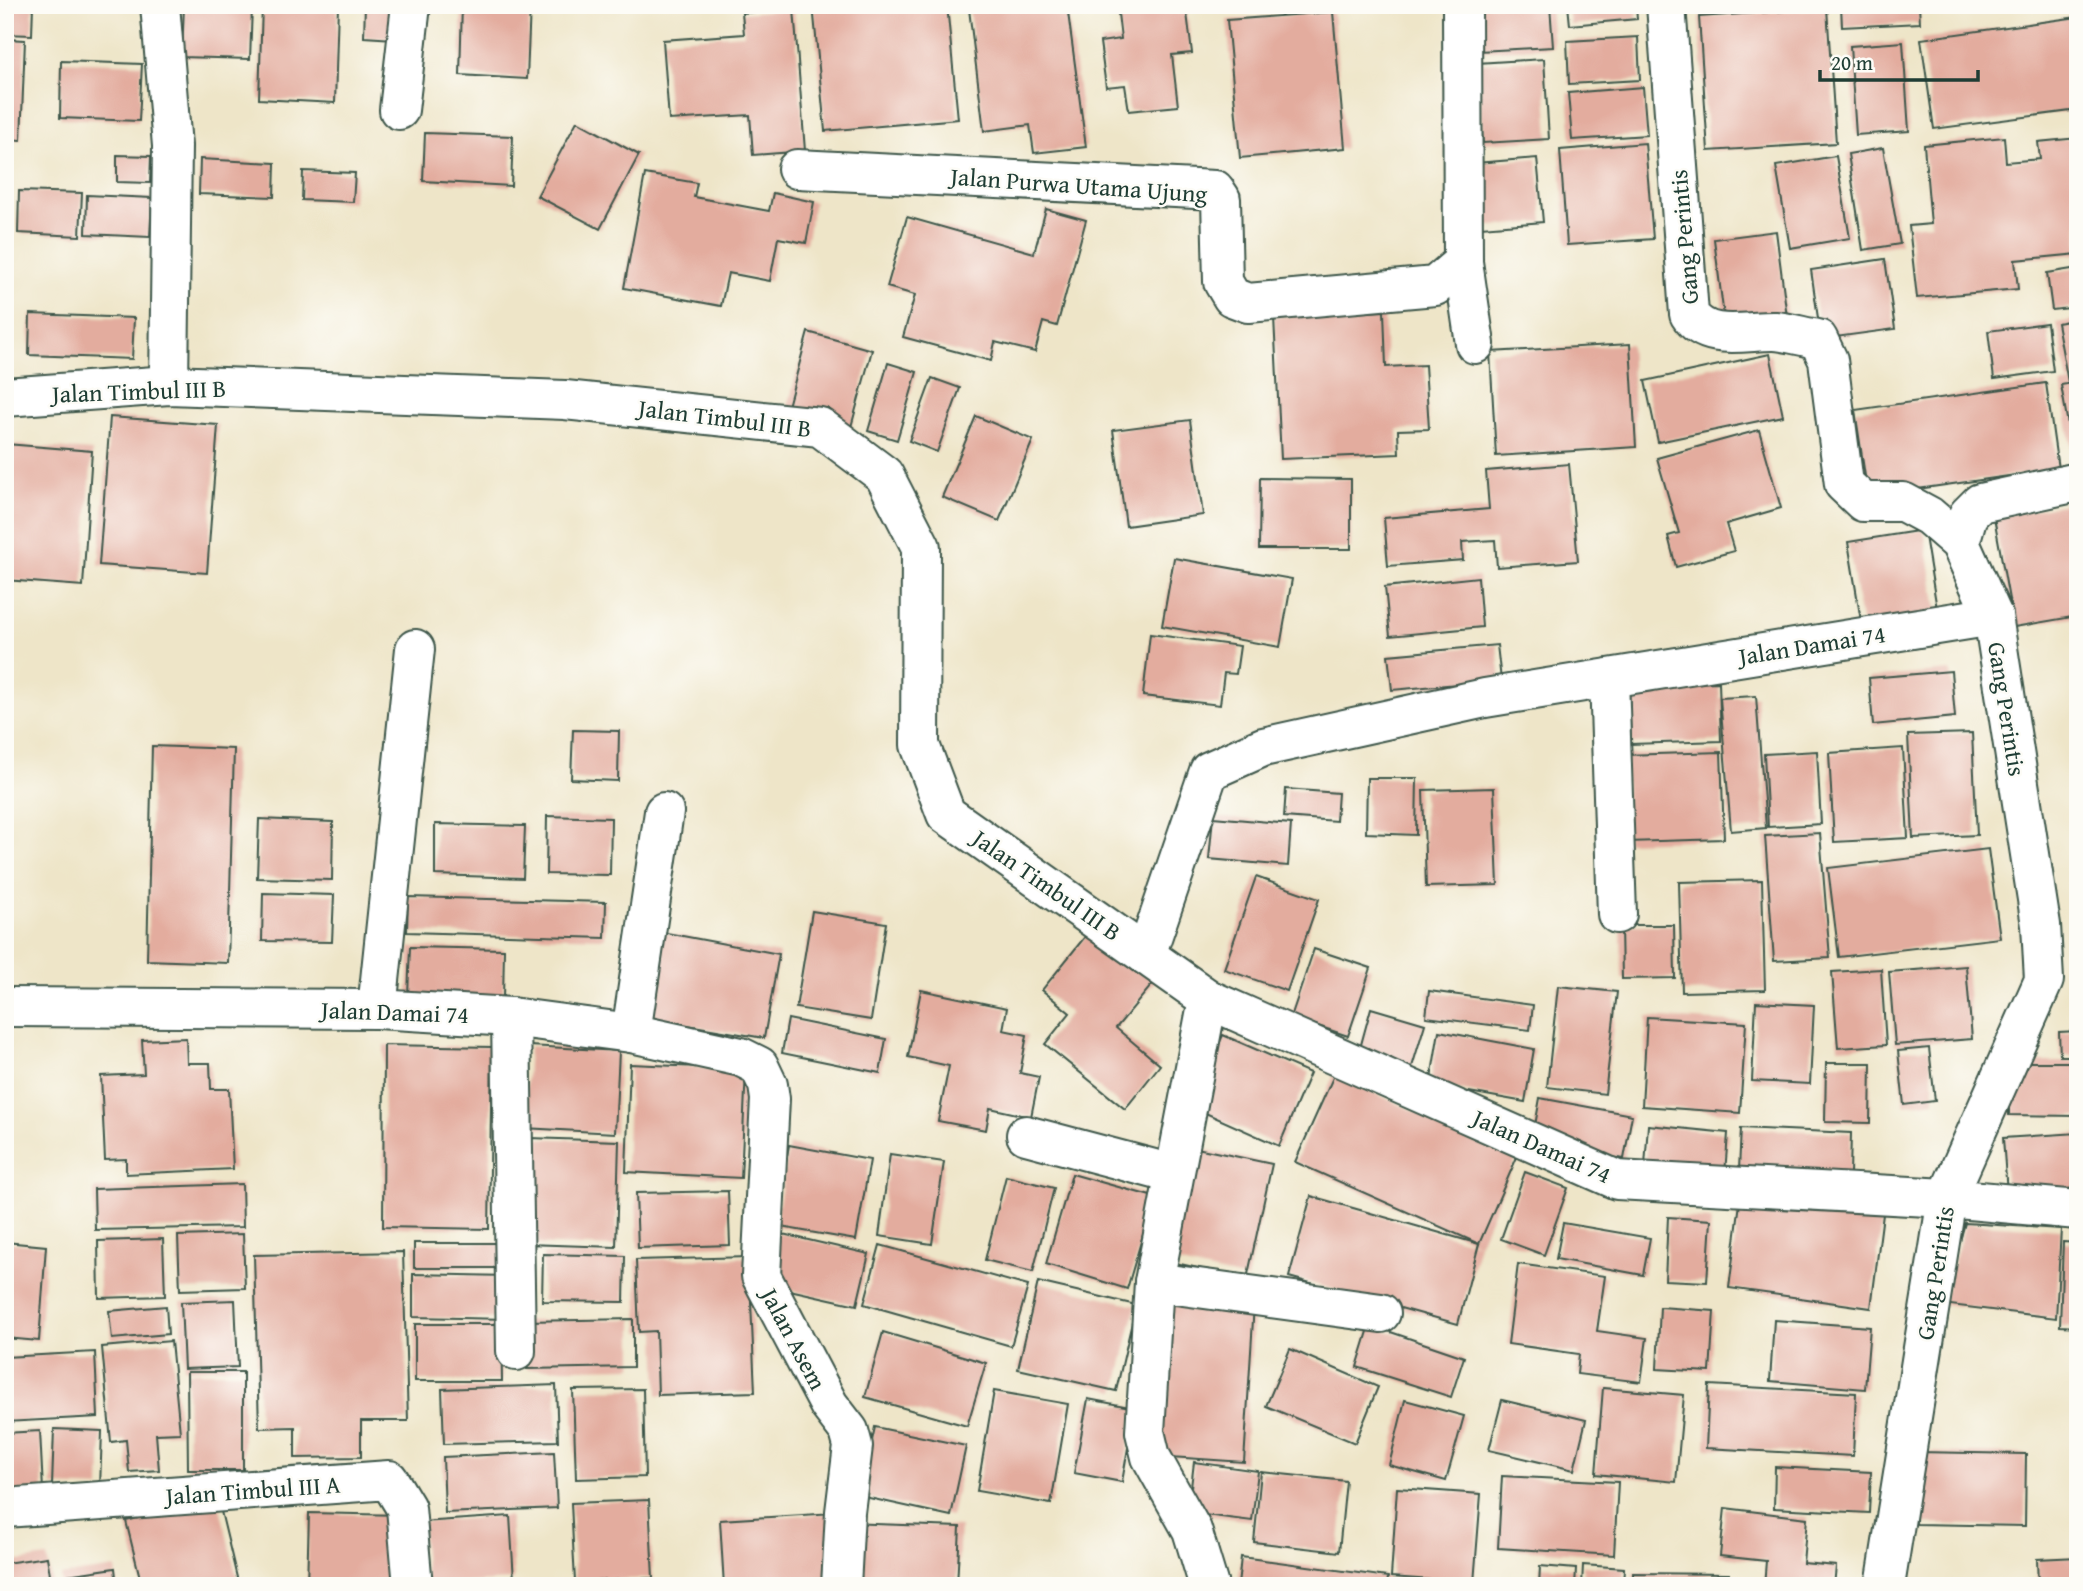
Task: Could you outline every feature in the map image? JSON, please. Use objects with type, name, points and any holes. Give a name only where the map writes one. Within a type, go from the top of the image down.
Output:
[{"type":"street","points":[[160,5],[172,146],[169,385]]},
{"type":"street","points":[[399,110],[411,5]]},
{"type":"street","points":[[1462,5],[1464,262],[1475,344]]},
{"type":"street","name":"Gang Perintis","points":[[1666,5],[1689,314],[1693,321],[1718,332],[1775,331],[1818,340],[1828,360],[1844,484],[1863,502],[1903,502],[1929,516],[1960,543],[1993,616],[2041,925],[2044,980],[1947,1198],[1885,1586]]},
{"type":"street","name":"Jalan Purwa Utama Ujung","points":[[797,169],[1215,190],[1221,200],[1223,282],[1232,297],[1248,303],[1435,286],[1464,262]]},
{"type":"street","name":"Jalan Timbul III B","points":[[5,397],[169,385],[565,400],[820,427],[884,475],[920,547],[919,745],[946,814],[1208,999]]},
{"type":"street","points":[[1960,543],[1968,515],[1980,503],[2078,482]]},
{"type":"street","name":"Jalan Damai 74","points":[[1146,955],[1209,772],[1263,747],[1485,698],[1993,616]]},
{"type":"street","points":[[377,1009],[415,649]]},
{"type":"street","points":[[1609,678],[1617,914]]},
{"type":"street","points":[[631,1033],[664,811]]},
{"type":"street","points":[[1208,999],[1154,1282],[1145,1432],[1151,1457],[1192,1530],[1209,1586]]},
{"type":"street","name":"Jalan Damai 74","points":[[1208,999],[1617,1180],[1947,1198],[2078,1210]]},
{"type":"street","name":"Jalan Damai 74","points":[[5,1007],[377,1009],[511,1017],[631,1033],[741,1057],[759,1066],[768,1085]]},
{"type":"street","points":[[511,1017],[516,1351]]},
{"type":"street","name":"Jalan Asem","points":[[768,1085],[770,1099],[761,1276],[829,1405],[849,1431],[853,1446],[845,1512],[841,1586]]},
{"type":"street","points":[[1026,1135],[1173,1174]]},
{"type":"street","points":[[1154,1282],[1381,1313]]},
{"type":"street","name":"Jalan Timbul III A","points":[[5,1508],[389,1479],[406,1508],[413,1586]]},
{"type":"building","points":[[5,5],[33,5],[32,35],[5,34]]},
{"type":"building","points":[[184,5],[252,7],[250,59],[182,57]]},
{"type":"building","points":[[262,5],[338,5],[335,103],[259,99]]},
{"type":"building","points":[[365,5],[395,5],[394,39],[364,37]]},
{"type":"building","points":[[462,5],[530,5],[527,79],[460,75]]},
{"type":"building","points":[[813,5],[947,5],[958,119],[825,131]]},
{"type":"building","points":[[997,5],[1067,5],[1086,147],[1034,153],[1030,125],[984,131],[969,9]]},
{"type":"building","points":[[1117,5],[1186,5],[1192,53],[1172,55],[1178,106],[1129,111],[1125,85],[1106,87],[1100,42],[1121,39]]},
{"type":"building","points":[[1476,5],[1550,5],[1553,47],[1479,51]]},
{"type":"building","points":[[1568,5],[1636,5],[1637,19],[1570,25]]},
{"type":"building","points":[[1841,5],[1919,5],[1920,23],[1842,27]]},
{"type":"building","points":[[1973,5],[2015,5],[2015,7],[1974,12]]},
{"type":"building","points":[[1827,8],[1836,143],[1708,151],[1699,17]]},
{"type":"building","points":[[794,9],[805,151],[753,155],[750,115],[669,120],[663,40],[744,34],[742,13]]},
{"type":"building","points":[[1333,12],[1345,148],[1240,158],[1227,20]]},
{"type":"building","points":[[2078,17],[2078,110],[1934,129],[1921,39]]},
{"type":"building","points":[[1638,37],[1640,80],[1569,84],[1567,41]]},
{"type":"building","points":[[5,39],[25,40],[21,140],[5,139]]},
{"type":"building","points":[[1903,42],[1909,131],[1856,135],[1850,46]]},
{"type":"building","points":[[1544,59],[1549,139],[1483,143],[1477,63]]},
{"type":"building","points":[[61,61],[142,64],[139,121],[60,118]]},
{"type":"building","points":[[1643,87],[1647,135],[1572,140],[1568,93]]},
{"type":"building","points":[[577,121],[639,155],[600,229],[537,196]]},
{"type":"building","points":[[425,133],[513,136],[511,186],[423,181]]},
{"type":"building","points":[[2004,137],[2006,162],[2040,159],[2038,142],[2078,138],[2078,254],[2015,260],[2018,289],[1917,298],[1909,226],[1931,224],[1924,145]]},
{"type":"building","points":[[1645,143],[1653,239],[1567,245],[1560,150]]},
{"type":"building","points":[[1883,148],[1900,244],[1863,250],[1848,154]]},
{"type":"building","points":[[117,155],[151,156],[150,183],[117,182]]},
{"type":"building","points":[[1836,156],[1850,238],[1790,248],[1776,166]]},
{"type":"building","points":[[1537,158],[1543,222],[1481,227],[1476,163]]},
{"type":"building","points":[[200,159],[275,163],[274,197],[199,194]]},
{"type":"building","points":[[303,171],[355,173],[353,202],[302,200]]},
{"type":"building","points":[[645,174],[697,183],[694,197],[769,211],[773,193],[814,202],[806,243],[778,238],[770,281],[728,273],[721,306],[624,288]]},
{"type":"building","points":[[19,191],[82,193],[80,236],[18,233]]},
{"type":"building","points":[[87,195],[152,198],[150,237],[86,234]]},
{"type":"building","points":[[1046,209],[1086,220],[1057,326],[1043,322],[1035,352],[995,342],[991,361],[903,337],[915,295],[887,287],[907,217],[1034,253]]},
{"type":"building","points":[[1776,231],[1787,317],[1725,325],[1714,239]]},
{"type":"building","points":[[1885,259],[1895,329],[1821,339],[1811,270]]},
{"type":"building","points":[[2078,268],[2078,307],[2052,310],[2047,273]]},
{"type":"building","points":[[1384,311],[1386,367],[1425,365],[1429,429],[1398,430],[1399,454],[1281,459],[1274,317]]},
{"type":"building","points":[[30,314],[134,318],[132,359],[29,355]]},
{"type":"building","points":[[2078,319],[2078,380],[2068,382],[2057,323]]},
{"type":"building","points":[[2047,323],[2053,371],[1994,379],[1988,331]]},
{"type":"building","points":[[808,332],[872,350],[851,427],[787,410]]},
{"type":"building","points":[[1630,344],[1636,447],[1496,456],[1490,352]]},
{"type":"building","points":[[1770,354],[1783,416],[1658,442],[1645,381]]},
{"type":"building","points":[[888,363],[917,372],[897,440],[868,431]]},
{"type":"building","points":[[932,378],[960,388],[937,452],[909,441]]},
{"type":"building","points":[[2078,382],[2078,458],[2074,459],[2061,385]]},
{"type":"building","points":[[2046,383],[2058,469],[1868,496],[1855,410]]},
{"type":"building","points":[[976,416],[1033,440],[999,521],[942,497]]},
{"type":"building","points":[[110,417],[218,425],[207,573],[99,565]]},
{"type":"building","points":[[1190,420],[1203,515],[1126,526],[1113,430]]},
{"type":"building","points":[[1759,430],[1781,508],[1726,524],[1734,551],[1676,567],[1668,536],[1679,533],[1657,458]]},
{"type":"building","points":[[6,444],[92,451],[83,586],[5,580]]},
{"type":"building","points":[[1569,464],[1578,561],[1497,567],[1495,540],[1462,542],[1463,560],[1388,566],[1384,518],[1489,509],[1486,471]]},
{"type":"building","points":[[1260,478],[1351,479],[1351,549],[1259,549]]},
{"type":"building","points":[[2078,502],[2078,616],[2014,627],[1994,517]]},
{"type":"building","points":[[1924,530],[1939,621],[1863,633],[1848,542]]},
{"type":"building","points":[[1174,558],[1292,579],[1280,647],[1162,626]]},
{"type":"building","points":[[1478,577],[1482,627],[1390,636],[1385,587]]},
{"type":"building","points":[[1150,634],[1240,646],[1236,674],[1224,673],[1220,705],[1143,696]]},
{"type":"building","points":[[1497,645],[1501,680],[1392,690],[1388,655]]},
{"type":"building","points":[[1951,671],[1955,717],[1873,725],[1869,678]]},
{"type":"building","points":[[1719,682],[1721,741],[1631,744],[1629,685]]},
{"type":"building","points":[[1756,696],[1766,828],[1731,831],[1720,698]]},
{"type":"building","points":[[573,730],[619,731],[618,781],[571,779]]},
{"type":"building","points":[[1972,733],[1977,835],[1913,838],[1908,735]]},
{"type":"building","points":[[152,746],[234,749],[228,963],[147,960]]},
{"type":"building","points":[[1903,748],[1908,838],[1834,842],[1829,753]]},
{"type":"building","points":[[1817,751],[1821,824],[1768,827],[1764,754]]},
{"type":"building","points":[[1721,752],[1724,839],[1627,842],[1624,755]]},
{"type":"building","points":[[1367,778],[1417,778],[1416,835],[1366,833]]},
{"type":"building","points":[[1494,788],[1498,885],[1426,887],[1423,790]]},
{"type":"building","points":[[1286,789],[1338,793],[1336,821],[1284,817]]},
{"type":"building","points":[[547,816],[611,818],[610,875],[546,874]]},
{"type":"building","points":[[1213,817],[1291,824],[1288,866],[1209,859]]},
{"type":"building","points":[[259,819],[333,822],[332,880],[257,878]]},
{"type":"building","points":[[435,824],[525,826],[523,878],[435,875]]},
{"type":"building","points":[[1820,833],[1830,958],[1774,961],[1765,836]]},
{"type":"building","points":[[1988,849],[2000,938],[1839,957],[1828,868]]},
{"type":"building","points":[[1256,877],[1319,899],[1287,991],[1224,969]]},
{"type":"building","points":[[1762,880],[1765,990],[1682,992],[1679,882]]},
{"type":"building","points":[[263,893],[334,895],[332,942],[262,941]]},
{"type":"building","points":[[408,897],[606,902],[605,938],[407,932]]},
{"type":"building","points":[[812,911],[886,923],[871,1020],[796,1008]]},
{"type":"building","points":[[1621,925],[1674,925],[1675,978],[1622,979]]},
{"type":"building","points":[[1092,928],[1156,980],[1116,1028],[1160,1065],[1125,1109],[1045,1044],[1070,1013],[1042,990]]},
{"type":"building","points":[[656,931],[779,954],[764,1038],[641,1017]]},
{"type":"building","points":[[410,947],[504,949],[503,999],[408,996]]},
{"type":"building","points":[[1314,949],[1371,968],[1348,1036],[1291,1017]]},
{"type":"building","points":[[1966,966],[1972,1039],[1895,1045],[1889,972]]},
{"type":"building","points":[[1881,969],[1886,1045],[1838,1048],[1832,972]]},
{"type":"building","points":[[1558,986],[1617,992],[1605,1094],[1547,1087]]},
{"type":"building","points":[[921,990],[1007,1008],[1003,1030],[1027,1035],[1020,1073],[1039,1077],[1031,1117],[990,1108],[986,1130],[938,1121],[949,1066],[908,1057]]},
{"type":"building","points":[[1429,991],[1533,1005],[1530,1030],[1426,1017]]},
{"type":"building","points":[[1756,1002],[1814,1005],[1810,1084],[1752,1081]]},
{"type":"building","points":[[1371,1008],[1425,1024],[1412,1067],[1359,1052]]},
{"type":"building","points":[[1647,1017],[1746,1023],[1740,1113],[1642,1106]]},
{"type":"building","points":[[788,1019],[886,1039],[880,1073],[782,1053]]},
{"type":"building","points":[[1439,1031],[1534,1049],[1525,1102],[1430,1085]]},
{"type":"building","points":[[2078,1031],[2078,1056],[2060,1056],[2059,1032]]},
{"type":"building","points":[[1223,1035],[1310,1073],[1279,1146],[1192,1107]]},
{"type":"building","points":[[186,1038],[187,1063],[210,1063],[211,1089],[229,1089],[233,1169],[126,1174],[126,1159],[105,1160],[101,1076],[144,1074],[142,1040]]},
{"type":"building","points":[[384,1045],[492,1047],[489,1229],[383,1227]]},
{"type":"building","points":[[529,1046],[619,1051],[615,1133],[524,1128]]},
{"type":"building","points":[[1929,1048],[1935,1101],[1904,1105],[1898,1051]]},
{"type":"building","points":[[2009,1062],[2078,1062],[2078,1116],[2009,1115]]},
{"type":"building","points":[[1826,1063],[1871,1063],[1870,1123],[1825,1122]]},
{"type":"building","points":[[630,1064],[746,1069],[741,1178],[626,1172]]},
{"type":"building","points":[[1334,1075],[1517,1157],[1479,1244],[1295,1162]]},
{"type":"building","points":[[1540,1098],[1632,1115],[1624,1159],[1532,1142]]},
{"type":"building","points":[[1648,1125],[1728,1133],[1725,1174],[1645,1166]]},
{"type":"building","points":[[1741,1128],[1851,1133],[1850,1174],[1739,1170]]},
{"type":"building","points":[[2078,1133],[2078,1188],[2007,1193],[2003,1138]]},
{"type":"building","points":[[529,1138],[619,1141],[616,1247],[526,1244]]},
{"type":"building","points":[[789,1145],[870,1160],[856,1240],[775,1226]]},
{"type":"building","points":[[1192,1147],[1272,1164],[1247,1279],[1167,1261]]},
{"type":"building","points":[[890,1154],[944,1162],[932,1244],[879,1236]]},
{"type":"building","points":[[1525,1172],[1568,1188],[1544,1255],[1501,1239]]},
{"type":"building","points":[[1072,1174],[1154,1197],[1127,1289],[1046,1264]]},
{"type":"building","points":[[1006,1176],[1054,1188],[1033,1272],[985,1260]]},
{"type":"building","points":[[242,1184],[243,1227],[95,1230],[94,1189]]},
{"type":"building","points":[[728,1191],[730,1245],[638,1248],[636,1193]]},
{"type":"building","points":[[1741,1195],[1883,1214],[1871,1308],[1729,1288]]},
{"type":"building","points":[[1311,1196],[1479,1244],[1458,1324],[1289,1277]]},
{"type":"building","points":[[1668,1217],[1711,1220],[1707,1282],[1665,1280]]},
{"type":"building","points":[[1563,1223],[1650,1238],[1643,1275],[1556,1259]]},
{"type":"building","points":[[1965,1223],[2061,1229],[2056,1318],[1942,1304]]},
{"type":"building","points":[[778,1233],[869,1254],[857,1305],[767,1285]]},
{"type":"building","points":[[243,1234],[245,1288],[180,1290],[178,1236]]},
{"type":"building","points":[[163,1239],[165,1296],[99,1298],[98,1241]]},
{"type":"building","points":[[5,1242],[46,1246],[39,1341],[5,1338]]},
{"type":"building","points":[[2063,1242],[2078,1243],[2078,1327],[2060,1326]]},
{"type":"building","points":[[414,1243],[510,1243],[509,1268],[414,1268]]},
{"type":"building","points":[[880,1245],[1028,1286],[1011,1346],[864,1304]]},
{"type":"building","points":[[403,1252],[408,1421],[361,1421],[361,1457],[295,1458],[295,1427],[259,1428],[254,1255]]},
{"type":"building","points":[[543,1254],[625,1256],[624,1302],[542,1301]]},
{"type":"building","points":[[749,1257],[755,1392],[658,1395],[656,1331],[639,1332],[636,1260]]},
{"type":"building","points":[[1518,1264],[1605,1276],[1597,1331],[1647,1338],[1641,1382],[1577,1374],[1579,1354],[1508,1344]]},
{"type":"building","points":[[413,1274],[508,1276],[507,1319],[413,1317]]},
{"type":"building","points":[[1038,1282],[1136,1305],[1116,1391],[1018,1369]]},
{"type":"building","points":[[1166,1299],[1254,1304],[1244,1462],[1156,1456]]},
{"type":"building","points":[[235,1300],[238,1367],[184,1369],[181,1302]]},
{"type":"building","points":[[166,1306],[168,1334],[112,1339],[109,1311]]},
{"type":"building","points":[[1660,1307],[1714,1311],[1710,1372],[1657,1369]]},
{"type":"building","points":[[633,1319],[633,1367],[527,1369],[526,1321]]},
{"type":"building","points":[[1774,1320],[1870,1327],[1865,1389],[1770,1381]]},
{"type":"building","points":[[415,1324],[501,1324],[502,1381],[415,1381]]},
{"type":"building","points":[[1370,1325],[1464,1357],[1451,1397],[1357,1367]]},
{"type":"building","points":[[883,1332],[986,1363],[967,1426],[865,1397]]},
{"type":"building","points":[[171,1341],[180,1433],[156,1434],[159,1470],[129,1472],[126,1440],[111,1442],[102,1347]]},
{"type":"building","points":[[1290,1349],[1378,1387],[1355,1443],[1266,1406]]},
{"type":"building","points":[[95,1352],[98,1417],[5,1422],[5,1357]]},
{"type":"building","points":[[187,1372],[243,1372],[243,1470],[188,1470]]},
{"type":"building","points":[[556,1385],[558,1441],[444,1444],[442,1389]]},
{"type":"building","points":[[1709,1385],[1856,1393],[1853,1456],[1706,1448]]},
{"type":"building","points":[[1603,1388],[1684,1395],[1676,1482],[1596,1474]]},
{"type":"building","points":[[643,1389],[645,1477],[576,1479],[573,1390]]},
{"type":"building","points":[[994,1391],[1068,1404],[1051,1504],[977,1491]]},
{"type":"building","points":[[1088,1399],[1135,1408],[1122,1482],[1074,1473]]},
{"type":"building","points":[[1405,1400],[1464,1416],[1446,1481],[1389,1465]]},
{"type":"building","points":[[1502,1400],[1586,1420],[1574,1470],[1489,1450]]},
{"type":"building","points":[[875,1427],[966,1446],[951,1516],[860,1496]]},
{"type":"building","points":[[54,1429],[102,1431],[100,1488],[52,1486]]},
{"type":"building","points":[[40,1431],[43,1490],[5,1492],[5,1433]]},
{"type":"building","points":[[554,1452],[557,1508],[445,1513],[443,1457]]},
{"type":"building","points":[[1917,1452],[2026,1454],[2025,1526],[1916,1524]]},
{"type":"building","points":[[1194,1462],[1258,1471],[1252,1521],[1188,1513]]},
{"type":"building","points":[[1775,1467],[1871,1472],[1869,1513],[1774,1508]]},
{"type":"building","points":[[1261,1472],[1346,1481],[1339,1552],[1254,1542]]},
{"type":"building","points":[[1502,1476],[1618,1482],[1614,1555],[1498,1548]]},
{"type":"building","points":[[1397,1488],[1481,1494],[1474,1583],[1391,1577]]},
{"type":"building","points":[[218,1499],[239,1586],[142,1586],[126,1521]]},
{"type":"building","points":[[649,1500],[653,1578],[575,1582],[571,1503]]},
{"type":"building","points":[[1725,1508],[1807,1518],[1803,1563],[1836,1566],[1834,1586],[1764,1586],[1766,1561],[1720,1556]]},
{"type":"building","points":[[309,1513],[401,1515],[399,1586],[307,1586]]},
{"type":"building","points":[[834,1513],[838,1586],[724,1586],[720,1520]]},
{"type":"building","points":[[510,1516],[514,1580],[426,1585],[422,1522]]},
{"type":"building","points":[[846,1523],[960,1527],[957,1586],[844,1586]]},
{"type":"building","points":[[47,1557],[52,1586],[5,1586],[5,1563]]},
{"type":"building","points":[[1241,1557],[1388,1577],[1387,1586],[1238,1586]]},
{"type":"building","points":[[2078,1557],[2078,1586],[2038,1586],[2037,1559]]},
{"type":"building","points":[[1583,1565],[1624,1568],[1623,1586],[1582,1586]]},
{"type":"building","points":[[1540,1566],[1576,1569],[1575,1586],[1539,1586]]},
{"type":"building","points":[[115,1568],[117,1586],[61,1586],[60,1576]]},
{"type":"building","points":[[1633,1573],[1729,1574],[1729,1586],[1633,1586]]}]
